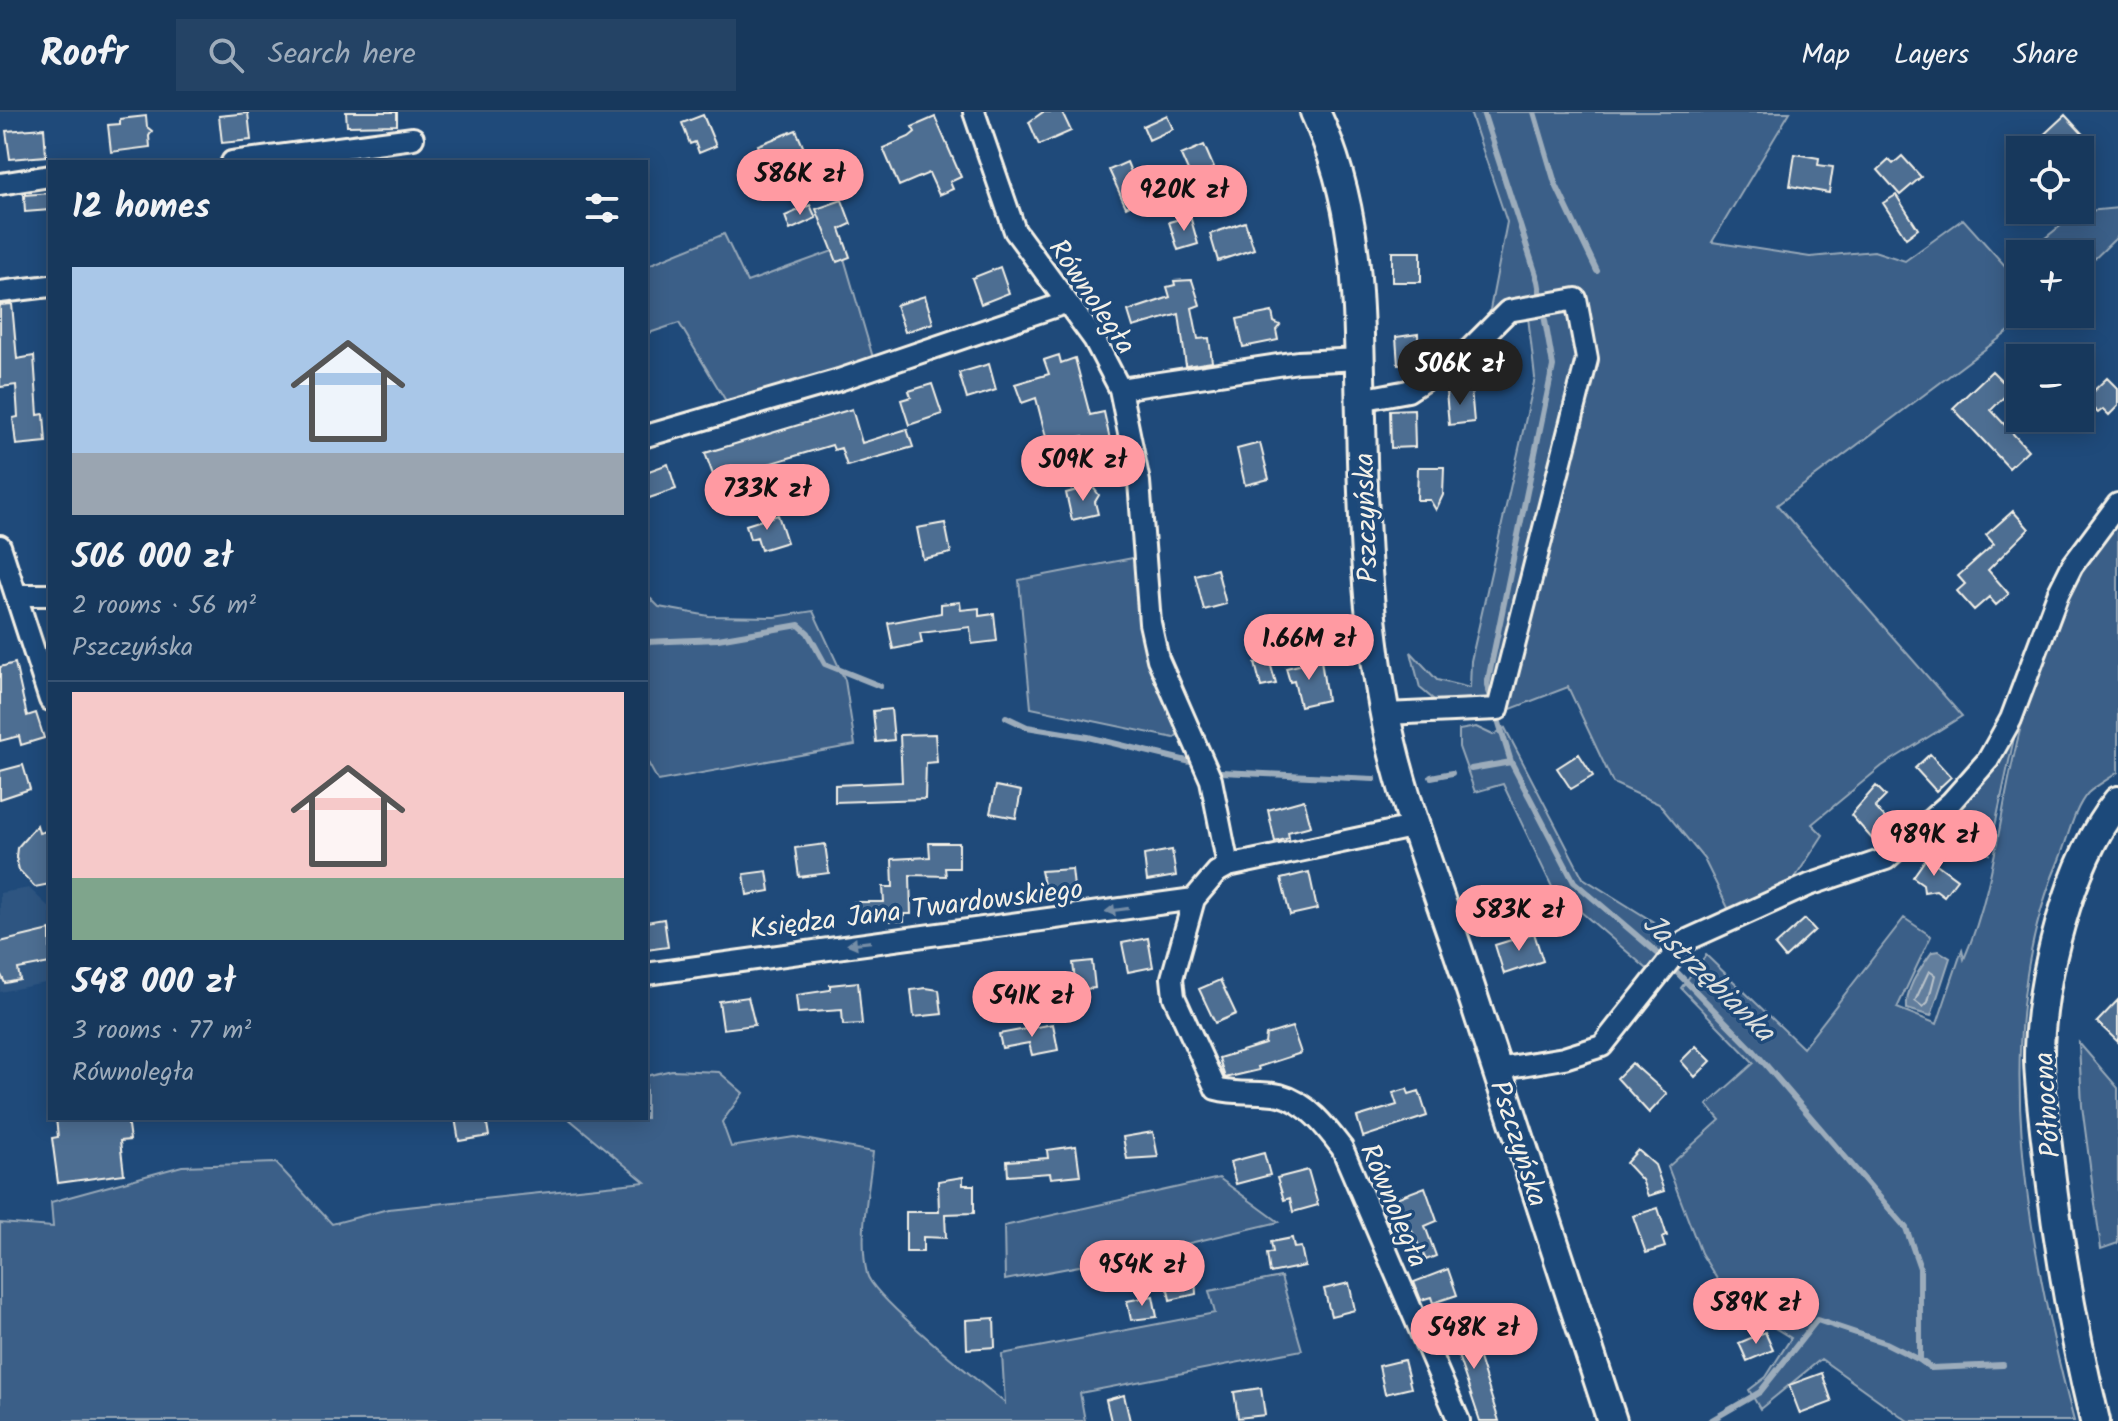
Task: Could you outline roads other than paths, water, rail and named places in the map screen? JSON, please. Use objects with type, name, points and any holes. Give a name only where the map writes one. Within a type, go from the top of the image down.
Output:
[{"type":"street","name":"Równoległa","points":[[974,112],[1015,231],[1094,339],[1120,389],[1143,513],[1145,575],[1158,659],[1211,780],[1228,866],[1217,872],[1194,899],[1172,978],[1174,997],[1216,1089],[1231,1093],[1278,1095],[1294,1100],[1316,1117],[1342,1148],[1418,1332],[1459,1421]]},
{"type":"street","name":"Pszczyńska","points":[[1315,112],[1349,206],[1361,359],[1364,549],[1371,631],[1385,714],[1417,826],[1612,1421]]},
{"type":"street","points":[[247,160],[413,138]]},
{"type":"street","points":[[0,184],[48,176]]},
{"type":"street","points":[[0,292],[48,286]]},
{"type":"street","points":[[1360,400],[1408,391],[1466,353],[1508,311],[1576,299],[1587,359],[1490,710],[1385,714]]},
{"type":"street","points":[[648,435],[839,380],[1065,303]]},
{"type":"street","points":[[1120,389],[1298,362],[1361,359]]},
{"type":"street","points":[[1497,1069],[1564,1058],[1602,1046],[1672,958],[1698,933],[1741,913],[1886,859],[1951,802],[1988,760],[2011,719],[2058,594],[2072,566],[2118,504]]},
{"type":"street","points":[[0,546],[48,693]]},
{"type":"street","points":[[18,595],[48,595]]},
{"type":"street","name":"Północna","points":[[2095,1421],[2063,1272],[2039,1057],[2059,927],[2075,874],[2089,844],[2118,801]]},
{"type":"street","points":[[1228,866],[1417,826]]},
{"type":"street","name":"Księdza Jana Twardowskiego","points":[[648,974],[1194,899]]},
{"type":"water","points":[[1939,951],[1950,958],[1931,1016],[1907,1009],[1908,994],[1914,979],[1932,952]]},
{"type":"waterway","name":"Jastrzębianka","points":[[1483,112],[1538,281],[1553,366],[1487,685],[1493,703]]},
{"type":"waterway","points":[[1534,112],[1555,183],[1597,271]]},
{"type":"waterway","points":[[648,642],[718,639],[799,625],[808,633],[825,664],[880,686]]},
{"type":"waterway","name":"Jastrzębianka","points":[[1496,713],[1511,762],[1574,882],[1662,957],[1753,1050],[1906,1228],[1920,1268],[1920,1360],[1931,1368],[2003,1365]]},
{"type":"waterway","points":[[1006,717],[1027,727],[1088,737],[1195,763]]},
{"type":"waterway","points":[[1471,769],[1511,762]]},
{"type":"waterway","points":[[1221,772],[1374,779]]},
{"type":"waterway","points":[[1431,777],[1452,773]]},
{"type":"waterway","points":[[1710,1421],[1760,1392],[1817,1320],[1886,1343],[1920,1360]]}]
